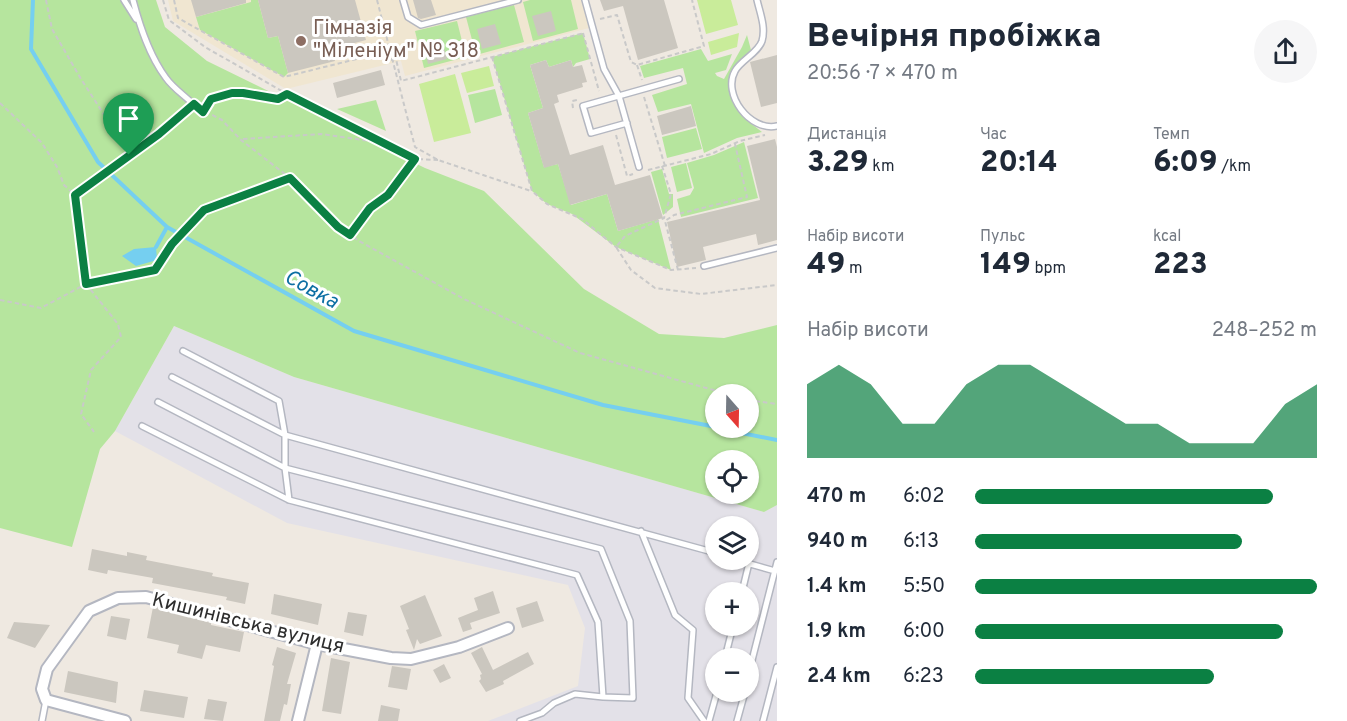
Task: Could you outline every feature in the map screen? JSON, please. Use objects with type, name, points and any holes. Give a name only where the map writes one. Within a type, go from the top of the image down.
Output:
[{"type":"street","name":"Кишинівська вулиця","points":[[46,700],[42,688],[47,669],[89,611],[118,598],[147,597],[317,644],[391,658],[411,659],[459,646],[508,628]]},
{"type":"street","points":[[298,721],[317,644]]},
{"type":"street","points":[[46,700],[125,721]]},
{"type":"lane","points":[[124,0],[139,23]]},
{"type":"lane","points":[[133,0],[151,53],[167,80],[194,104]]},
{"type":"lane","points":[[403,0],[408,17],[421,25],[518,0]]},
{"type":"lane","points":[[585,0],[604,69],[619,96],[639,166]]},
{"type":"lane","points":[[757,0],[764,29],[762,44],[734,72],[732,84],[736,103],[748,119],[769,128],[777,126]]},
{"type":"lane","points":[[627,123],[591,133],[583,106],[679,79]]},
{"type":"lane","points":[[704,266],[777,248]]},
{"type":"lane","points":[[183,351],[279,401],[285,435],[285,468],[289,500]]},
{"type":"lane","points":[[172,377],[285,435],[705,550]]},
{"type":"lane","points":[[158,402],[285,468],[601,549],[630,621],[633,698],[575,694],[554,703],[542,713],[520,721]]},
{"type":"lane","points":[[142,426],[289,500],[577,575],[598,622],[603,697]]},
{"type":"lane","points":[[641,531],[675,615],[693,630],[688,698],[704,721]]},
{"type":"lane","points":[[755,648],[777,562]]},
{"type":"lane","points":[[759,566],[775,571]]},
{"type":"lane","points":[[763,721],[777,667]]},
{"type":"lane","points":[[42,721],[46,700]]},
{"type":"lane","points":[[710,721],[715,702]]},
{"type":"lane","points":[[737,721],[742,702]]},
{"type":"path","points":[[46,0],[52,29],[129,155]]},
{"type":"path","points":[[163,0],[169,20],[205,47],[380,143],[415,159],[438,160]]},
{"type":"path","points":[[174,0],[178,18],[284,77],[389,51]]},
{"type":"path","points":[[377,0],[415,147],[438,160],[532,191],[547,204],[582,219],[616,247],[671,270],[678,271],[704,266]]},
{"type":"path","points":[[599,19],[617,15],[631,62],[637,65],[704,46],[692,0]]},
{"type":"path","points":[[391,60],[396,59],[401,81],[593,31]]},
{"type":"path","points":[[492,57],[532,191]]},
{"type":"path","points":[[616,247],[625,236],[664,218],[671,194],[637,65]]},
{"type":"path","points":[[203,112],[211,99],[232,93],[278,99],[287,94]]},
{"type":"path","points":[[0,104],[42,143],[57,167],[64,185],[75,195],[86,284],[118,324],[121,337],[91,370],[81,414],[94,432]]},
{"type":"path","points":[[75,195],[194,104],[203,112],[222,120],[241,140],[290,178],[338,227],[464,299],[580,353],[705,388]]},
{"type":"path","points":[[241,140],[321,134],[380,143]]},
{"type":"path","points":[[683,161],[768,135]]},
{"type":"path","points":[[678,271],[665,221],[674,215],[747,196],[735,144]]},
{"type":"path","points":[[350,235],[370,208],[388,195],[415,159]]},
{"type":"path","points":[[0,300],[41,308],[86,284],[155,270],[172,244],[204,210],[290,178]]},
{"type":"path","points":[[616,247],[631,270],[655,288],[701,294],[777,285]]},
{"type":"path","points":[[759,402],[777,404]]},
{"type":"shaded area","points":[[168,0],[581,0],[589,28],[405,76],[401,61],[286,89],[173,21]]},
{"type":"shaded area","points":[[174,326],[294,377],[705,495],[705,504],[736,504],[764,512],[777,505],[777,721],[488,721],[578,686],[585,628],[568,585],[287,523],[115,431]]},
{"type":"green space","points":[[0,0],[156,0],[165,27],[207,61],[425,168],[484,191],[584,289],[659,334],[724,338],[777,325],[777,505],[764,512],[736,504],[759,504],[759,450],[705,450],[705,495],[294,377],[174,326],[115,431],[100,449],[72,547],[0,528]]},
{"type":"green space","points":[[251,0],[258,0],[268,38],[278,36],[288,73],[284,77],[200,30],[196,17],[251,2]]},
{"type":"green space","points":[[571,0],[578,29],[533,41],[523,2]]},
{"type":"green space","points":[[697,0],[731,0],[738,25],[706,34]]},
{"type":"green space","points":[[514,5],[524,42],[476,55],[466,17]]},
{"type":"green space","points":[[457,21],[466,57],[424,68],[415,31]]},
{"type":"green space","points":[[583,33],[590,59],[576,63],[573,67],[571,60],[549,67],[546,60],[530,65],[543,108],[528,113],[544,167],[558,164],[571,205],[607,194],[618,231],[658,219],[671,270],[616,247],[572,214],[547,204],[532,191],[492,57]]},
{"type":"green space","points":[[739,33],[737,47],[711,55],[708,42]]},
{"type":"green space","points":[[747,35],[751,50],[733,70],[735,99],[741,112],[762,132],[737,138],[704,153],[691,104],[658,112],[652,95],[687,84],[683,68],[644,78],[640,66],[701,49],[708,61],[732,54],[726,70],[715,73],[724,79]]},
{"type":"green space","points":[[489,66],[494,86],[467,93],[461,73]]},
{"type":"green space","points":[[455,74],[471,133],[434,142],[419,84]]},
{"type":"green space","points":[[495,89],[502,115],[475,123],[468,95]]},
{"type":"green space","points":[[376,100],[386,131],[337,109]]},
{"type":"green space","points":[[696,128],[702,149],[667,158],[662,137]]},
{"type":"green space","points":[[744,142],[758,198],[681,217],[677,199],[690,195],[694,188],[687,163],[714,155]]},
{"type":"green space","points":[[686,163],[692,188],[677,192],[671,167]]},
{"type":"green space","points":[[662,169],[669,194],[673,194],[673,207],[663,215],[651,172]]},
{"type":"water","points":[[156,247],[157,260],[136,266],[122,256],[134,249]]},
{"type":"building","points":[[191,0],[246,0],[246,3],[196,17]]},
{"type":"building","points":[[258,0],[355,0],[366,40],[332,49],[335,61],[288,73],[278,36],[268,38]]},
{"type":"building","points":[[413,0],[431,0],[436,15],[418,18]]},
{"type":"building","points":[[600,0],[664,0],[678,48],[638,60],[623,6],[604,11]]},
{"type":"building","points":[[551,11],[556,31],[538,36],[532,16]]},
{"type":"building","points":[[495,24],[501,44],[482,49],[477,29]]},
{"type":"building","points":[[441,38],[447,59],[428,64],[423,44]]},
{"type":"building","points":[[777,55],[777,103],[761,107],[750,62]]},
{"type":"building","points":[[546,60],[549,67],[571,60],[573,67],[582,65],[587,82],[582,83],[583,87],[557,95],[559,102],[554,104],[570,155],[603,145],[615,185],[650,175],[663,218],[618,231],[607,194],[570,205],[558,164],[544,168],[528,113],[543,108],[530,65]]},
{"type":"building","points":[[381,70],[385,85],[337,98],[333,83]]},
{"type":"building","points":[[691,106],[696,126],[662,135],[657,116]]},
{"type":"building","points":[[775,139],[777,147],[777,240],[758,245],[756,234],[703,247],[706,260],[677,267],[667,222],[760,200],[747,146]]},
{"type":"building","points":[[92,549],[127,556],[127,552],[147,556],[146,560],[213,573],[212,576],[249,583],[245,604],[226,600],[227,597],[152,583],[153,578],[108,570],[107,574],[88,570]]},
{"type":"building","points":[[493,591],[500,613],[470,623],[472,629],[463,632],[458,618],[478,610],[474,598]]},
{"type":"building","points":[[274,594],[322,604],[318,625],[271,614]]},
{"type":"building","points":[[425,595],[442,636],[420,644],[417,639],[414,650],[400,606]]},
{"type":"building","points":[[537,601],[544,621],[522,628],[516,608]]},
{"type":"building","points":[[153,607],[211,623],[211,625],[244,632],[240,652],[206,645],[202,659],[177,653],[179,645],[147,638]]},
{"type":"building","points":[[348,612],[367,615],[363,636],[344,632]]},
{"type":"building","points":[[111,616],[130,619],[126,640],[107,636]]},
{"type":"building","points":[[14,622],[50,625],[35,648],[7,638]]},
{"type":"building","points":[[277,647],[296,653],[287,684],[291,684],[287,705],[284,704],[280,721],[264,721],[274,666],[272,665]]},
{"type":"building","points":[[482,647],[493,670],[528,652],[534,664],[503,681],[504,684],[486,692],[479,681],[482,674],[471,653]]},
{"type":"building","points":[[331,658],[350,662],[341,714],[322,711]]},
{"type":"building","points":[[444,664],[451,678],[440,683],[433,670]]},
{"type":"building","points":[[392,666],[411,669],[407,690],[388,687]]},
{"type":"building","points":[[68,671],[118,682],[116,703],[64,692]]},
{"type":"building","points":[[144,690],[188,697],[184,718],[140,711]]},
{"type":"building","points":[[208,699],[227,702],[223,721],[204,719]]},
{"type":"building","points":[[381,705],[400,709],[398,721],[378,721]]},
{"type":"waterway","name":"Совка","points":[[33,0],[31,49],[98,162],[167,227],[354,331],[603,405],[705,425]]},
{"type":"waterway","points":[[156,247],[167,227]]},
{"type":"waterway","name":"Совка","points":[[759,436],[777,440]]},
{"type":"place","name":"Гімназія \"Міленіум\" № 318","points":[[301,41]]},
{"type":"route","points":[[232,93],[243,93],[278,99],[287,94],[415,159],[388,195],[370,208],[350,235],[338,227],[290,178],[204,210],[172,244],[155,270],[86,284],[75,195],[129,155],[159,134],[194,104],[203,112],[211,99],[232,93]]}]
